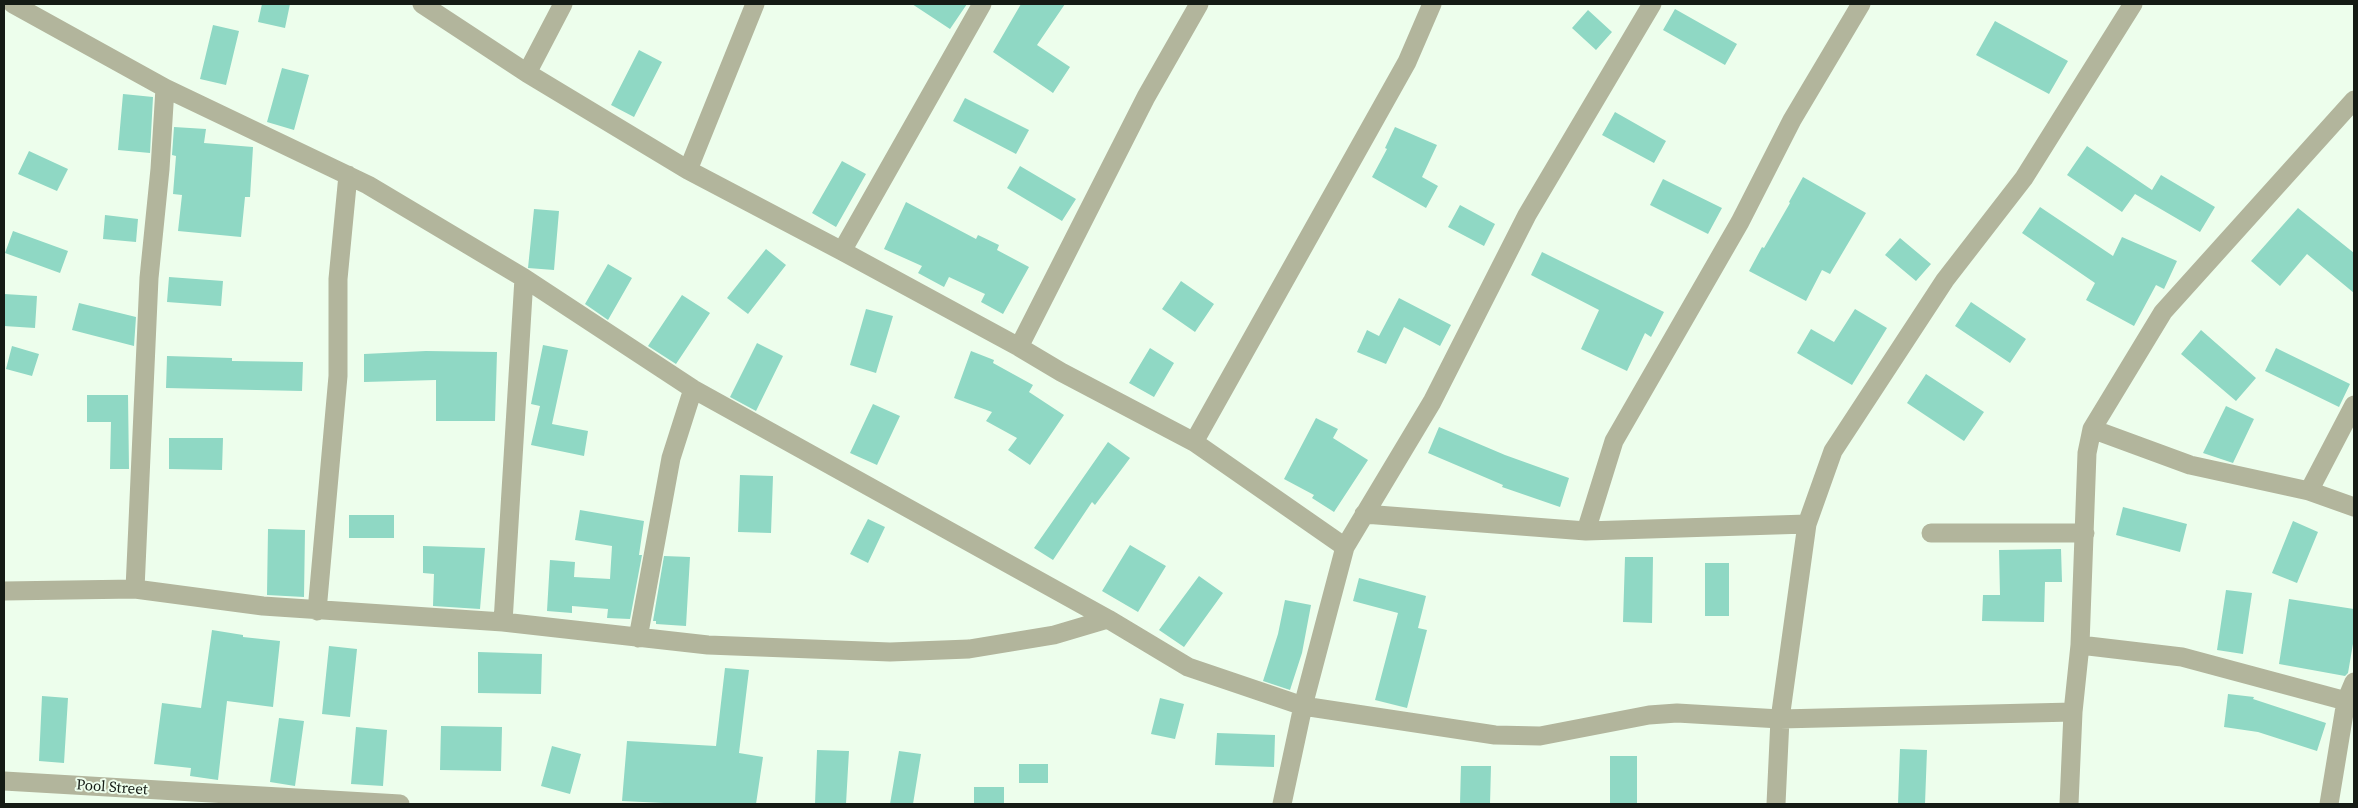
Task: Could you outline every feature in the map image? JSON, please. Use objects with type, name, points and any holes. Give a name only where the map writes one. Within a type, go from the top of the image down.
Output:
[{"type":"street","points":[[14,4],[165,88],[348,175],[524,278],[692,389],[1108,619],[1188,667],[1303,706],[1495,735],[1540,736],[1649,715],[1678,713],[1780,720],[2073,712]]},
{"type":"street","points":[[422,4],[527,72],[688,170],[842,251],[1019,347],[1061,372],[1194,442],[1344,547]]},
{"type":"street","points":[[527,72],[563,4]]},
{"type":"street","points":[[688,170],[755,4]]},
{"type":"street","points":[[842,251],[982,4]]},
{"type":"street","points":[[1019,347],[1146,97],[1199,4]]},
{"type":"street","points":[[1194,442],[1407,62],[1432,4]]},
{"type":"street","points":[[1282,804],[1303,706],[1344,547],[1432,402],[1528,215],[1652,4]]},
{"type":"street","points":[[1586,531],[1614,441],[1740,222],[1792,120],[1861,4]]},
{"type":"street","points":[[1776,804],[1780,720],[1807,524],[1832,451],[1945,280],[2024,178],[2134,4]]},
{"type":"street","points":[[135,589],[149,278],[160,169],[165,88]]},
{"type":"street","points":[[2069,804],[2073,712],[2080,645],[2088,453],[2092,430],[2125,371],[2163,312],[2354,100]]},
{"type":"street","points":[[317,611],[338,376],[338,279],[348,175]]},
{"type":"street","points":[[503,622],[524,278]]},
{"type":"street","points":[[638,638],[671,458],[692,389]]},
{"type":"street","points":[[2309,491],[2354,405]]},
{"type":"street","points":[[2092,430],[2190,465],[2309,491],[2354,507]]},
{"type":"street","points":[[1364,514],[1586,531],[1807,524]]},
{"type":"street","points":[[1931,533],[2085,533]]},
{"type":"street","points":[[4,590],[135,589],[317,611],[503,622],[708,646],[909,651],[978,647],[1054,635],[1108,619]]},
{"type":"street","points":[[2080,645],[2182,657],[2346,702]]},
{"type":"street","points":[[2329,804],[2346,702],[2354,682]]},
{"type":"street","name":"Pool Street","points":[[4,781],[131,797],[400,804]]},
{"type":"building","points":[[262,4],[290,4],[285,28],[258,22]]},
{"type":"building","points":[[912,4],[967,4],[950,29]]},
{"type":"building","points":[[1021,4],[1065,4],[1037,45],[1070,67],[1053,93],[993,52]]},
{"type":"building","points":[[1675,9],[1737,44],[1725,65],[1663,30]]},
{"type":"building","points":[[1588,10],[1612,32],[1596,50],[1572,28]]},
{"type":"building","points":[[1995,21],[2068,61],[2049,94],[1976,55]]},
{"type":"building","points":[[213,25],[239,31],[226,85],[200,79]]},
{"type":"building","points":[[639,50],[662,62],[634,117],[611,105]]},
{"type":"building","points":[[282,68],[309,75],[294,130],[267,122]]},
{"type":"building","points":[[123,94],[153,97],[150,153],[118,150]]},
{"type":"building","points":[[965,98],[1029,130],[1016,154],[953,121]]},
{"type":"building","points":[[1615,112],[1666,141],[1654,163],[1602,135]]},
{"type":"building","points":[[174,127],[206,129],[204,143],[253,147],[250,197],[245,197],[241,237],[178,231],[182,195],[173,194],[176,156],[172,155]]},
{"type":"building","points":[[1395,127],[1437,145],[1422,177],[1438,186],[1426,208],[1372,177],[1387,149],[1385,148]]},
{"type":"building","points":[[2087,146],[2152,190],[2161,175],[2215,207],[2200,232],[2135,194],[2122,212],[2067,175]]},
{"type":"building","points":[[29,151],[68,169],[57,191],[18,174]]},
{"type":"building","points":[[842,161],[866,174],[836,227],[812,213]]},
{"type":"building","points":[[1020,166],[1076,199],[1062,221],[1007,188]]},
{"type":"building","points":[[1803,177],[1866,213],[1830,274],[1822,270],[1806,301],[1749,271],[1790,203]]},
{"type":"building","points":[[1663,179],[1722,208],[1708,234],[1650,205]]},
{"type":"building","points":[[906,202],[976,239],[978,235],[999,245],[997,250],[1029,267],[1003,314],[981,302],[985,294],[949,277],[944,287],[918,273],[922,266],[884,249]]},
{"type":"building","points":[[1460,205],[1495,224],[1484,246],[1448,227]]},
{"type":"building","points":[[2040,207],[2113,256],[2122,237],[2177,261],[2164,289],[2156,285],[2134,326],[2086,300],[2095,283],[2022,233]]},
{"type":"building","points":[[2298,208],[2354,253],[2354,293],[2307,254],[2280,286],[2251,261]]},
{"type":"building","points":[[534,209],[559,211],[554,270],[528,268]]},
{"type":"building","points":[[105,215],[138,219],[136,242],[103,239]]},
{"type":"building","points":[[13,231],[68,251],[60,273],[5,253]]},
{"type":"building","points":[[1900,238],[1931,264],[1916,281],[1885,255]]},
{"type":"building","points":[[766,249],[786,265],[748,314],[727,298]]},
{"type":"building","points":[[1542,252],[1664,312],[1651,337],[1645,333],[1627,371],[1581,349],[1599,310],[1531,275]]},
{"type":"building","points":[[608,264],[632,278],[608,320],[585,304]]},
{"type":"building","points":[[169,277],[223,281],[221,306],[167,302]]},
{"type":"building","points":[[1181,281],[1214,304],[1195,332],[1162,309]]},
{"type":"building","points":[[4,294],[37,296],[35,328],[4,326]]},
{"type":"building","points":[[682,295],[710,313],[676,364],[648,346]]},
{"type":"building","points":[[1399,298],[1451,325],[1440,346],[1404,327],[1386,364],[1357,352],[1367,330],[1379,336]]},
{"type":"building","points":[[1971,302],[2026,339],[2010,363],[1955,326]]},
{"type":"building","points":[[79,303],[136,317],[134,346],[72,330]]},
{"type":"building","points":[[866,309],[893,316],[876,373],[850,365]]},
{"type":"building","points":[[1855,309],[1887,328],[1852,385],[1797,353],[1811,329],[1834,342]]},
{"type":"building","points":[[2201,330],[2256,378],[2236,401],[2181,354]]},
{"type":"building","points":[[757,343],[783,356],[756,411],[730,397]]},
{"type":"building","points":[[543,345],[568,350],[552,424],[588,431],[584,456],[531,445],[540,406],[531,404]]},
{"type":"building","points":[[12,346],[39,354],[32,376],[6,369]]},
{"type":"building","points":[[1150,348],[1174,363],[1154,397],[1129,383]]},
{"type":"building","points":[[2276,348],[2350,384],[2339,407],[2265,371]]},
{"type":"building","points":[[426,351],[497,352],[495,421],[436,421],[436,380],[364,382],[364,354]]},
{"type":"building","points":[[971,351],[994,360],[993,363],[1033,385],[1029,392],[1064,415],[1030,465],[1008,450],[1017,438],[986,421],[992,412],[954,398]]},
{"type":"building","points":[[167,356],[232,358],[232,361],[303,362],[302,391],[166,388]]},
{"type":"building","points":[[1926,374],[1984,412],[1964,441],[1907,403]]},
{"type":"building","points":[[87,395],[128,395],[129,469],[110,469],[111,422],[87,422]]},
{"type":"building","points":[[873,404],[900,416],[877,465],[850,453]]},
{"type":"building","points":[[2226,406],[2254,419],[2233,463],[2203,453]]},
{"type":"building","points":[[1316,418],[1338,429],[1333,438],[1368,460],[1334,512],[1312,498],[1314,495],[1284,479]]},
{"type":"building","points":[[1439,427],[1505,455],[1569,478],[1560,507],[1502,487],[1503,485],[1428,453]]},
{"type":"building","points":[[169,438],[223,438],[222,470],[169,469]]},
{"type":"building","points":[[1108,442],[1130,458],[1095,505],[1092,502],[1053,560],[1034,548]]},
{"type":"building","points":[[740,475],[773,476],[771,533],[738,532]]},
{"type":"building","points":[[2123,507],[2187,524],[2180,552],[2116,535]]},
{"type":"building","points":[[580,510],[644,521],[639,555],[642,555],[630,619],[607,618],[608,609],[572,606],[572,613],[547,611],[550,560],[575,562],[574,577],[610,579],[612,546],[575,540]]},
{"type":"building","points":[[349,515],[394,515],[394,538],[349,538]]},
{"type":"building","points":[[868,519],[885,527],[868,563],[850,554]]},
{"type":"building","points":[[2293,521],[2318,532],[2297,583],[2272,573]]},
{"type":"building","points":[[268,529],[305,530],[304,597],[267,595]]},
{"type":"building","points":[[1130,545],[1166,566],[1138,612],[1102,591]]},
{"type":"building","points":[[423,546],[485,548],[480,609],[433,606],[434,574],[423,573]]},
{"type":"building","points":[[2061,549],[2062,582],[2045,582],[2044,622],[1982,621],[1983,595],[2000,595],[1999,550]]},
{"type":"building","points":[[664,556],[690,557],[686,626],[656,624],[656,621],[653,621]]},
{"type":"building","points":[[1625,557],[1653,557],[1652,623],[1623,622]]},
{"type":"building","points":[[1705,563],[1729,563],[1729,616],[1705,616]]},
{"type":"building","points":[[1199,576],[1223,593],[1184,647],[1159,630]]},
{"type":"building","points":[[1359,578],[1426,596],[1418,628],[1427,630],[1407,708],[1375,700],[1398,613],[1353,601]]},
{"type":"building","points":[[2226,590],[2252,593],[2243,654],[2217,650]]},
{"type":"building","points":[[2289,599],[2354,609],[2354,638],[2348,673],[2345,676],[2279,664]]},
{"type":"building","points":[[1285,600],[1311,605],[1302,653],[1290,690],[1263,681],[1278,634]]},
{"type":"building","points":[[212,630],[243,635],[243,637],[280,641],[273,707],[227,701],[218,780],[190,776],[191,768],[154,764],[162,703],[201,708]]},
{"type":"building","points":[[329,646],[357,649],[350,717],[322,714]]},
{"type":"building","points":[[478,652],[542,654],[541,694],[478,693]]},
{"type":"building","points":[[725,668],[749,670],[739,753],[763,757],[756,804],[685,804],[622,801],[627,741],[716,746]]},
{"type":"building","points":[[2228,694],[2254,697],[2253,699],[2326,723],[2317,751],[2258,732],[2224,727]]},
{"type":"building","points":[[42,696],[68,698],[64,763],[39,761]]},
{"type":"building","points":[[1160,698],[1184,704],[1175,739],[1151,734]]},
{"type":"building","points":[[279,718],[304,721],[295,786],[270,782]]},
{"type":"building","points":[[441,726],[502,727],[501,771],[440,770]]},
{"type":"building","points":[[356,727],[387,730],[383,786],[351,784]]},
{"type":"building","points":[[1217,733],[1275,735],[1274,767],[1215,765]]},
{"type":"building","points":[[552,746],[581,754],[570,794],[541,786]]},
{"type":"building","points":[[1900,749],[1927,750],[1925,804],[1898,804]]},
{"type":"building","points":[[817,750],[849,751],[846,804],[815,804]]},
{"type":"building","points":[[899,751],[921,754],[913,804],[890,804]]},
{"type":"building","points":[[1610,756],[1637,756],[1637,804],[1610,804]]},
{"type":"building","points":[[1019,764],[1048,764],[1048,783],[1019,783]]},
{"type":"building","points":[[1461,766],[1491,766],[1490,804],[1460,804]]},
{"type":"building","points":[[974,787],[1004,787],[1004,804],[974,804]]}]
